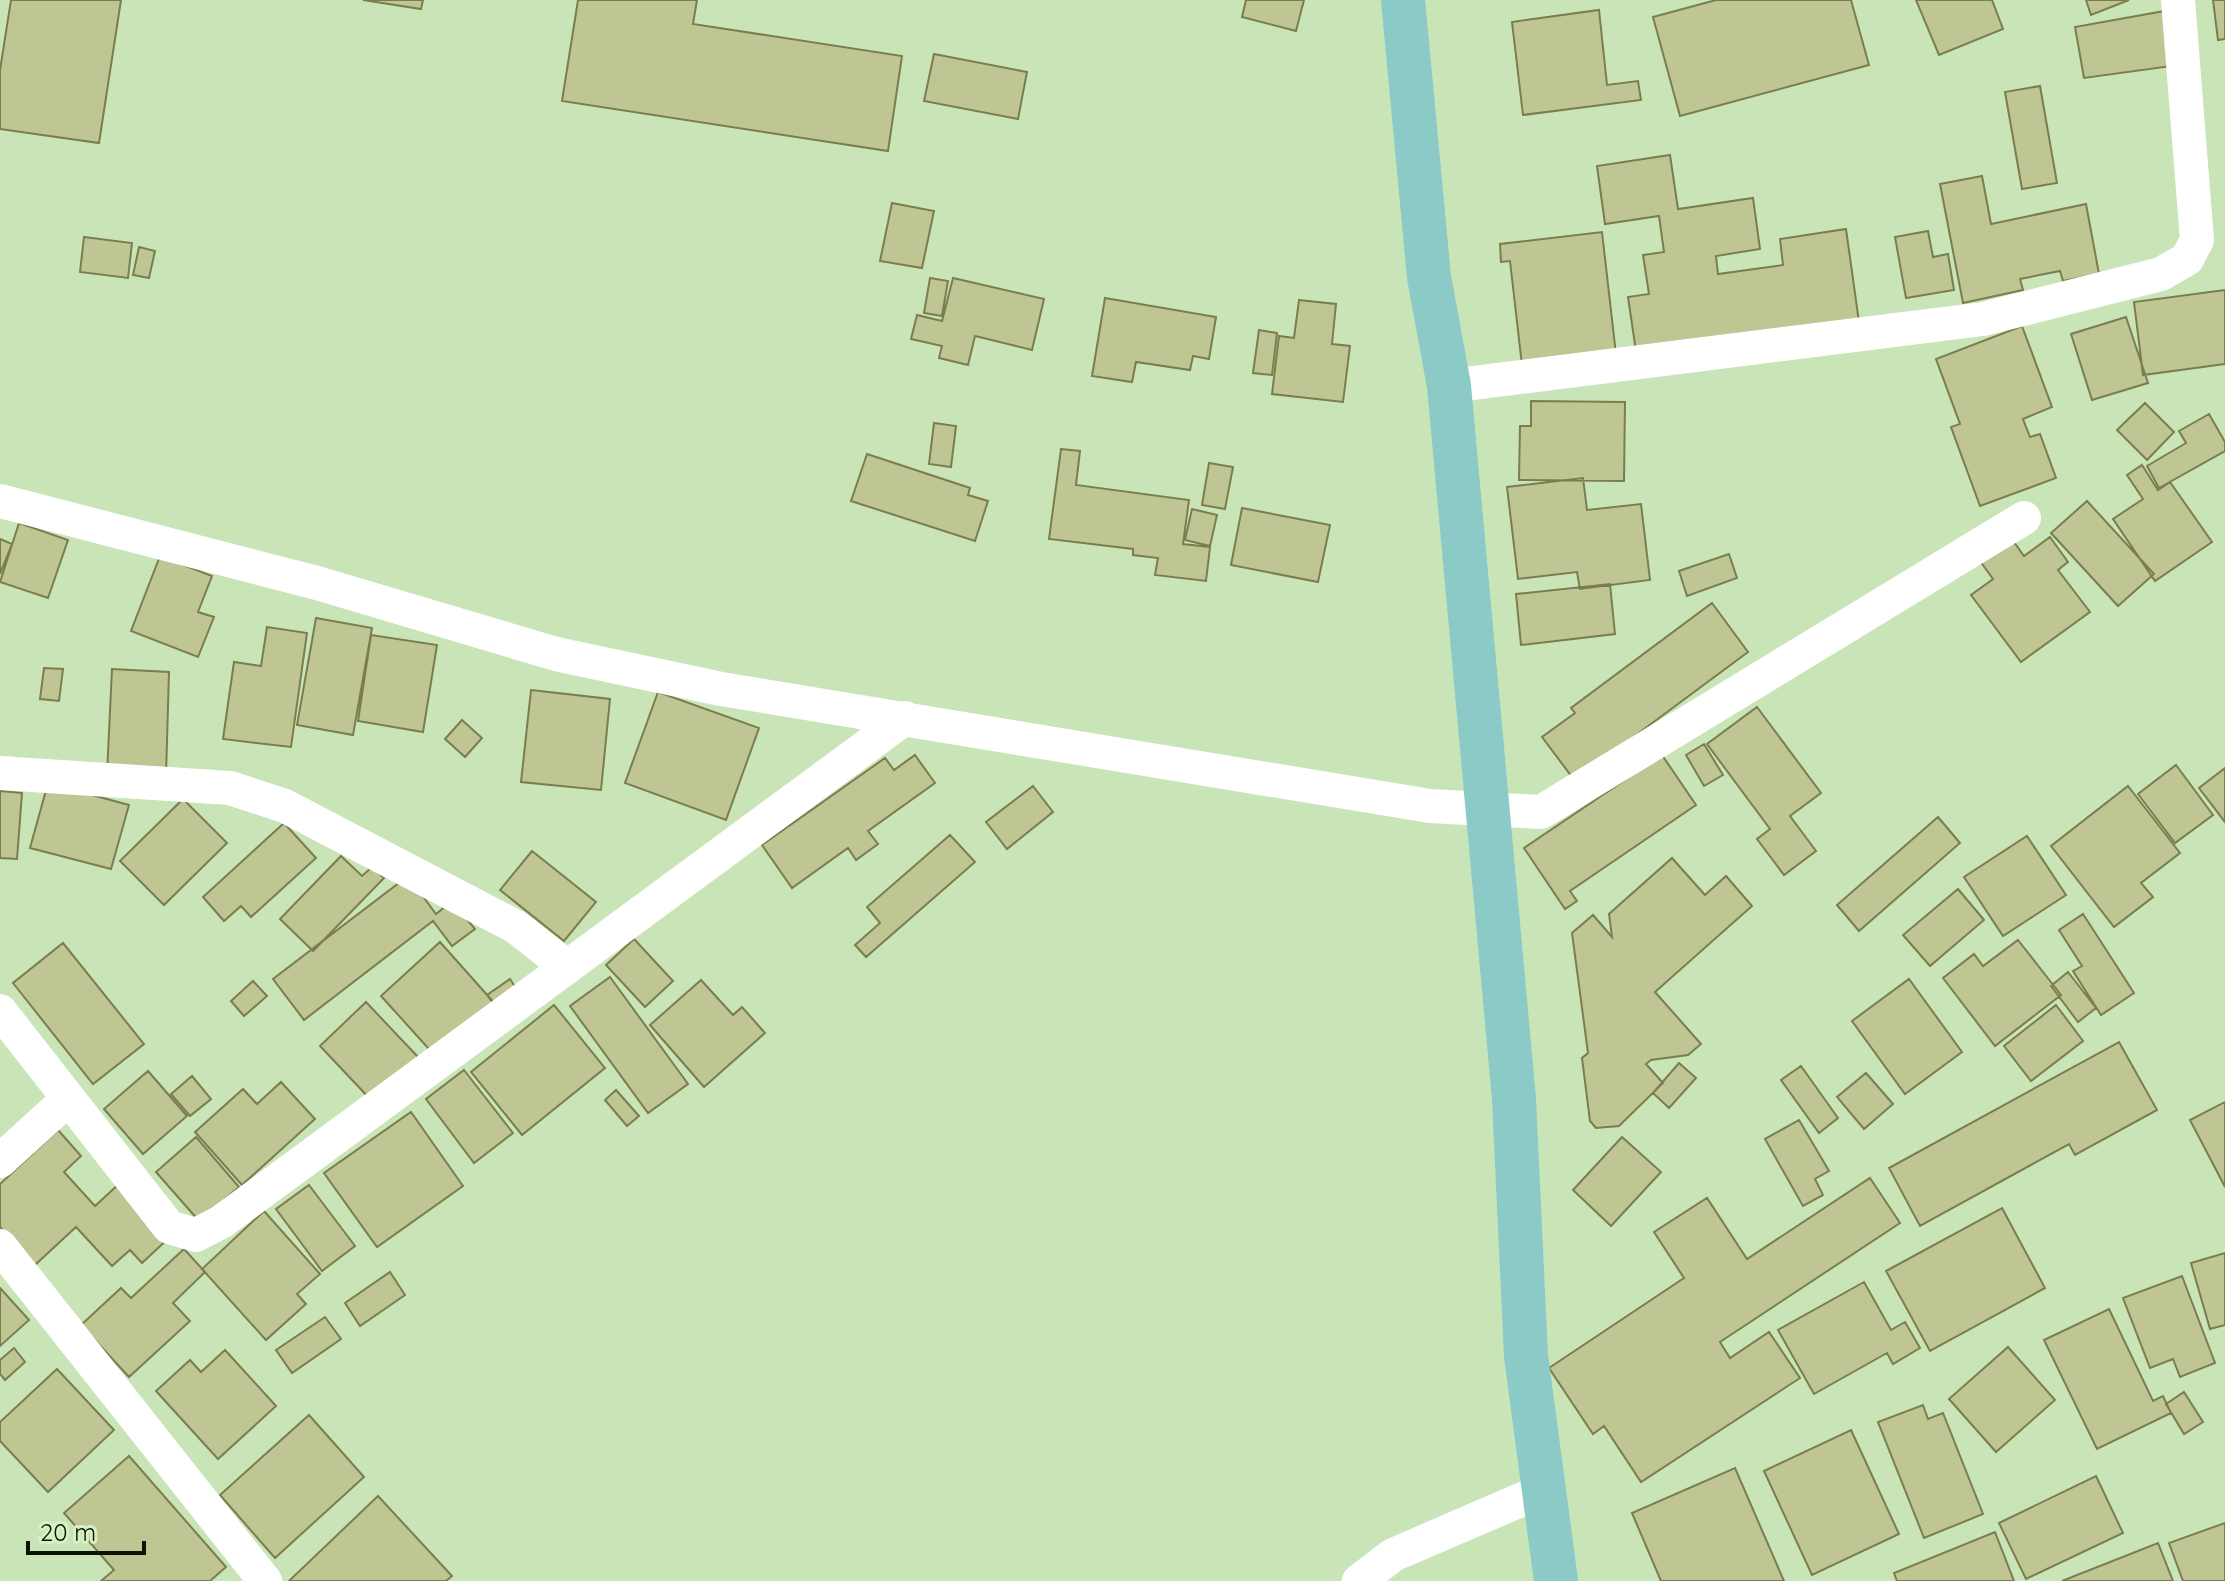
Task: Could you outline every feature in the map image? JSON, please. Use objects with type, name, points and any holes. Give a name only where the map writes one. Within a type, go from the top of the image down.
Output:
[{"type":"main road","points":[[1403,0],[1429,277],[1449,386],[1514,1099],[1526,1356],[1556,1581]]},
{"type":"street","points":[[1449,386],[1983,319],[2161,274],[2187,259],[2197,240],[2178,0]]},
{"type":"street","points":[[0,501],[317,583],[556,654],[721,689],[1430,806],[1541,812],[2024,518]]},
{"type":"street","points":[[0,1011],[169,1227],[196,1235],[221,1222],[905,718]]},
{"type":"street","points":[[0,773],[230,788],[285,806],[516,927],[567,967]]},
{"type":"street","points":[[0,1161],[68,1099]]},
{"type":"street","points":[[0,1246],[265,1581]]},
{"type":"street","points":[[1359,1581],[1393,1555],[1546,1489]]},
{"type":"building","points":[[11,0],[121,0],[99,143],[0,129],[0,70]]},
{"type":"building","points":[[363,0],[423,0],[421,9]]},
{"type":"building","points":[[578,0],[697,0],[693,24],[902,56],[888,151],[562,101]]},
{"type":"building","points":[[1246,0],[1304,0],[1296,31],[1242,17]]},
{"type":"building","points":[[1716,0],[1851,0],[1869,65],[1680,116],[1653,17]]},
{"type":"building","points":[[1916,0],[1992,0],[2003,29],[1939,55]]},
{"type":"building","points":[[2086,0],[2129,0],[2091,15]]},
{"type":"building","points":[[2213,0],[2225,0],[2225,39],[2218,40]]},
{"type":"building","points":[[1599,10],[1607,85],[1638,81],[1641,100],[1523,115],[1512,22]]},
{"type":"building","points":[[2170,10],[2179,65],[2084,78],[2075,27]]},
{"type":"building","points":[[934,54],[1027,72],[1018,119],[924,101]]},
{"type":"building","points":[[2040,86],[2057,183],[2022,189],[2005,92]]},
{"type":"building","points":[[1670,155],[1678,209],[1753,198],[1760,249],[1716,256],[1718,274],[1783,265],[1780,239],[1846,229],[1859,322],[1637,358],[1628,297],[1649,294],[1643,255],[1664,252],[1659,216],[1605,224],[1597,166]]},
{"type":"building","points":[[1982,176],[1991,224],[2086,204],[2099,274],[2063,281],[2060,271],[2020,279],[2023,290],[1963,303],[1940,184]]},
{"type":"building","points":[[892,203],[934,211],[922,268],[880,261]]},
{"type":"building","points":[[1928,231],[1933,257],[1948,254],[1954,290],[1906,298],[1895,237]]},
{"type":"building","points":[[1602,232],[1617,363],[1523,374],[1510,261],[1501,262],[1500,244]]},
{"type":"building","points":[[84,237],[132,243],[128,278],[80,272]]},
{"type":"building","points":[[139,247],[155,251],[149,278],[133,275]]},
{"type":"building","points":[[930,278],[948,281],[942,316],[924,313]]},
{"type":"building","points":[[953,278],[1044,299],[1032,350],[975,336],[968,365],[939,358],[942,346],[911,339],[917,315],[942,321]]},
{"type":"building","points":[[2225,290],[2225,364],[2143,375],[2134,302]]},
{"type":"building","points":[[1105,298],[1216,317],[1209,359],[1193,356],[1190,370],[1136,362],[1132,382],[1092,376]]},
{"type":"building","points":[[1299,300],[1336,304],[1332,344],[1350,346],[1343,402],[1272,394],[1279,336],[1294,338]]},
{"type":"building","points":[[2126,317],[2148,383],[2092,400],[2071,334]]},
{"type":"building","points":[[2022,326],[2052,407],[2023,419],[2030,437],[2040,434],[2056,478],[1980,506],[1951,427],[1960,424],[1936,359]]},
{"type":"building","points":[[1259,330],[1277,333],[1272,375],[1253,373]]},
{"type":"building","points":[[1531,401],[1625,402],[1624,481],[1519,480],[1520,426],[1531,426]]},
{"type":"building","points":[[2145,403],[2174,432],[2147,460],[2117,430]]},
{"type":"building","points":[[2209,414],[2225,442],[2225,451],[2159,488],[2147,466],[2186,443],[2179,431]]},
{"type":"building","points":[[934,423],[956,426],[951,467],[929,464]]},
{"type":"building","points":[[1061,449],[1080,451],[1076,485],[1189,500],[1183,544],[1210,547],[1206,581],[1155,575],[1158,558],[1133,555],[1133,549],[1049,539]]},
{"type":"building","points":[[867,454],[970,488],[968,495],[988,501],[975,541],[851,501]]},
{"type":"building","points":[[1209,463],[1233,467],[1225,509],[1202,505]]},
{"type":"building","points":[[2142,465],[2158,490],[2170,482],[2212,542],[2155,581],[2113,519],[2143,499],[2127,475]]},
{"type":"building","points":[[1583,478],[1587,510],[1641,504],[1650,580],[1580,589],[1577,572],[1518,579],[1507,487]]},
{"type":"building","points":[[2087,501],[2154,574],[2118,606],[2051,533]]},
{"type":"building","points":[[1242,508],[1330,525],[1318,582],[1231,565]]},
{"type":"building","points":[[1192,509],[1217,515],[1210,546],[1185,540]]},
{"type":"building","points":[[19,523],[68,540],[48,598],[0,582]]},
{"type":"building","points":[[2050,537],[2068,562],[2058,570],[2090,612],[2021,662],[1971,595],[1993,579],[1980,561],[2011,538],[2024,556]]},
{"type":"building","points":[[0,539],[12,544],[0,574]]},
{"type":"building","points":[[1729,554],[1737,578],[1687,596],[1679,571]]},
{"type":"building","points":[[160,556],[212,576],[198,612],[214,617],[198,657],[131,631]]},
{"type":"building","points":[[1610,584],[1615,634],[1521,645],[1516,594]]},
{"type":"building","points":[[1712,603],[1748,652],[1620,747],[1578,785],[1542,737],[1575,713],[1571,708]]},
{"type":"building","points":[[316,618],[372,628],[353,735],[297,725]]},
{"type":"building","points":[[267,627],[307,633],[291,747],[223,739],[234,662],[261,666]]},
{"type":"building","points":[[371,635],[437,645],[423,732],[358,721]]},
{"type":"building","points":[[44,668],[63,669],[59,701],[40,699]]},
{"type":"building","points":[[112,669],[169,672],[166,776],[107,774]]},
{"type":"building","points":[[531,690],[610,699],[601,790],[521,782]]},
{"type":"building","points":[[658,692],[759,728],[726,820],[625,783]]},
{"type":"building","points":[[1757,707],[1821,793],[1790,816],[1816,851],[1784,875],[1757,839],[1770,829],[1707,744]]},
{"type":"building","points":[[462,720],[482,738],[465,757],[445,739]]},
{"type":"building","points":[[1704,744],[1723,775],[1704,786],[1686,755]]},
{"type":"building","points":[[915,755],[935,783],[868,831],[878,844],[856,860],[848,848],[792,888],[762,845],[885,758],[894,770]]},
{"type":"building","points":[[1662,755],[1696,805],[1570,891],[1577,901],[1565,909],[1524,848]]},
{"type":"building","points":[[2176,765],[2213,815],[2175,843],[2138,794]]},
{"type":"building","points":[[2225,768],[2225,822],[2199,788]]},
{"type":"building","points":[[48,783],[129,805],[111,869],[30,848]]},
{"type":"building","points":[[1033,786],[1053,812],[1007,849],[986,822]]},
{"type":"building","points":[[2128,786],[2180,853],[2141,883],[2153,897],[2114,927],[2051,846]]},
{"type":"building","points":[[0,791],[22,793],[17,859],[0,858]]},
{"type":"building","points":[[183,799],[227,843],[164,905],[120,861]]},
{"type":"building","points":[[1938,817],[1960,843],[1859,931],[1837,905]]},
{"type":"building","points":[[284,823],[316,858],[251,917],[241,906],[224,921],[203,897]]},
{"type":"building","points":[[950,835],[975,862],[866,957],[855,945],[880,923],[867,907]]},
{"type":"building","points":[[2027,836],[2066,895],[2003,936],[1964,877]]},
{"type":"building","points":[[532,851],[596,902],[564,941],[500,890]]},
{"type":"building","points":[[341,856],[362,876],[372,867],[384,878],[313,951],[280,919]]},
{"type":"building","points":[[1672,858],[1705,895],[1726,876],[1752,906],[1655,992],[1701,1044],[1688,1055],[1651,1060],[1646,1064],[1663,1083],[1619,1126],[1596,1128],[1590,1121],[1582,1058],[1588,1053],[1572,933],[1593,915],[1612,937],[1609,914]]},
{"type":"building","points":[[408,876],[436,914],[452,901],[475,929],[452,946],[433,921],[304,1020],[273,979]]},
{"type":"building","points":[[1958,889],[1984,920],[1930,966],[1903,935]]},
{"type":"building","points":[[2083,914],[2134,993],[2101,1015],[2073,971],[2082,966],[2059,930]]},
{"type":"building","points":[[634,939],[673,981],[645,1007],[606,965]]},
{"type":"building","points":[[2018,940],[2061,995],[1995,1046],[1943,978],[1974,954],[1983,966]]},
{"type":"building","points":[[440,942],[497,1006],[438,1059],[381,996]]},
{"type":"building","points":[[63,943],[144,1044],[93,1084],[13,983]]},
{"type":"building","points":[[2068,972],[2096,1008],[2078,1022],[2051,986]]},
{"type":"building","points":[[610,977],[688,1084],[648,1113],[570,1006]]},
{"type":"building","points":[[510,979],[521,996],[499,1011],[487,995]]},
{"type":"building","points":[[1909,979],[1962,1052],[1905,1094],[1852,1021]]},
{"type":"building","points":[[701,980],[733,1015],[742,1007],[765,1033],[704,1087],[650,1025]]},
{"type":"building","points":[[253,981],[267,996],[244,1016],[231,1001]]},
{"type":"building","points":[[366,1002],[418,1057],[371,1100],[320,1046]]},
{"type":"building","points":[[554,1005],[605,1068],[522,1135],[471,1072]]},
{"type":"building","points":[[2056,1005],[2083,1041],[2031,1081],[2004,1046]]},
{"type":"building","points":[[2119,1042],[2157,1110],[2075,1155],[2069,1144],[1920,1226],[1889,1168]]},
{"type":"building","points":[[1679,1063],[1696,1078],[1669,1108],[1653,1093]]},
{"type":"building","points":[[1801,1066],[1838,1118],[1819,1133],[1781,1080]]},
{"type":"building","points":[[464,1070],[513,1133],[474,1163],[426,1099]]},
{"type":"building","points":[[148,1071],[187,1116],[143,1154],[104,1109]]},
{"type":"building","points":[[1866,1073],[1893,1104],[1864,1129],[1837,1097]]},
{"type":"building","points":[[192,1076],[211,1099],[190,1116],[171,1094]]},
{"type":"building","points":[[281,1082],[315,1119],[242,1185],[195,1132],[243,1089],[257,1104]]},
{"type":"building","points":[[616,1090],[639,1116],[627,1126],[605,1100]]},
{"type":"building","points":[[2225,1102],[2225,1187],[2190,1120]]},
{"type":"building","points":[[411,1112],[463,1186],[377,1247],[324,1173]]},
{"type":"building","points":[[1799,1120],[1829,1171],[1815,1179],[1823,1195],[1803,1206],[1765,1139]]},
{"type":"building","points":[[58,1130],[81,1156],[64,1172],[95,1206],[120,1183],[170,1237],[142,1263],[130,1250],[112,1266],[76,1227],[35,1265],[0,1227],[0,1184]]},
{"type":"building","points":[[196,1137],[239,1187],[199,1221],[156,1172]]},
{"type":"building","points":[[1622,1137],[1661,1172],[1611,1226],[1573,1190]]},
{"type":"building","points":[[1870,1178],[1900,1223],[1720,1342],[1730,1358],[1769,1332],[1800,1378],[1641,1482],[1604,1426],[1593,1434],[1549,1368],[1684,1278],[1654,1232],[1707,1198],[1747,1259]]},
{"type":"building","points":[[309,1185],[355,1246],[322,1271],[276,1209]]},
{"type":"building","points":[[2002,1208],[2045,1288],[1930,1351],[1886,1271]]},
{"type":"building","points":[[264,1211],[320,1274],[297,1294],[306,1304],[266,1340],[202,1269]]},
{"type":"building","points":[[184,1249],[205,1272],[173,1303],[190,1321],[129,1377],[81,1325],[121,1288],[131,1298]]},
{"type":"building","points":[[2225,1253],[2225,1325],[2210,1329],[2191,1263]]},
{"type":"building","points":[[390,1272],[405,1295],[360,1326],[345,1303]]},
{"type":"building","points":[[2182,1276],[2215,1363],[2180,1377],[2173,1359],[2150,1368],[2123,1298]]},
{"type":"building","points":[[1864,1282],[1891,1330],[1905,1322],[1920,1348],[1893,1364],[1887,1353],[1814,1394],[1778,1330]]},
{"type":"building","points":[[0,1288],[29,1320],[0,1346]]},
{"type":"building","points":[[2109,1309],[2153,1401],[2163,1396],[2171,1413],[2097,1449],[2044,1340]]},
{"type":"building","points":[[325,1317],[341,1339],[292,1373],[276,1350]]},
{"type":"building","points":[[2008,1347],[2055,1400],[1996,1452],[1949,1399]]},
{"type":"building","points":[[14,1348],[25,1362],[5,1380],[0,1374],[0,1360]]},
{"type":"building","points":[[225,1350],[276,1406],[218,1459],[156,1391],[190,1360],[201,1372]]},
{"type":"building","points":[[57,1369],[114,1430],[48,1492],[0,1441],[0,1422]]},
{"type":"building","points":[[2184,1392],[2203,1422],[2184,1434],[2166,1404]]},
{"type":"building","points":[[1923,1405],[1928,1419],[1943,1413],[1983,1514],[1924,1538],[1878,1422]]},
{"type":"building","points":[[309,1415],[364,1477],[275,1558],[220,1495]]},
{"type":"building","points":[[1851,1430],[1899,1534],[1812,1575],[1764,1471]]},
{"type":"building","points":[[129,1456],[226,1567],[210,1581],[101,1581],[114,1570],[64,1513]]},
{"type":"building","points":[[1735,1468],[1784,1581],[1661,1581],[1632,1513]]},
{"type":"building","points":[[2096,1476],[2123,1533],[2026,1579],[1999,1523]]},
{"type":"building","points":[[378,1496],[452,1576],[446,1581],[289,1581]]},
{"type":"building","points":[[2225,1523],[2225,1581],[2183,1581],[2169,1543]]},
{"type":"building","points":[[1995,1532],[2014,1581],[1897,1581],[1894,1573]]},
{"type":"building","points":[[2158,1543],[2173,1581],[2062,1581]]}]
